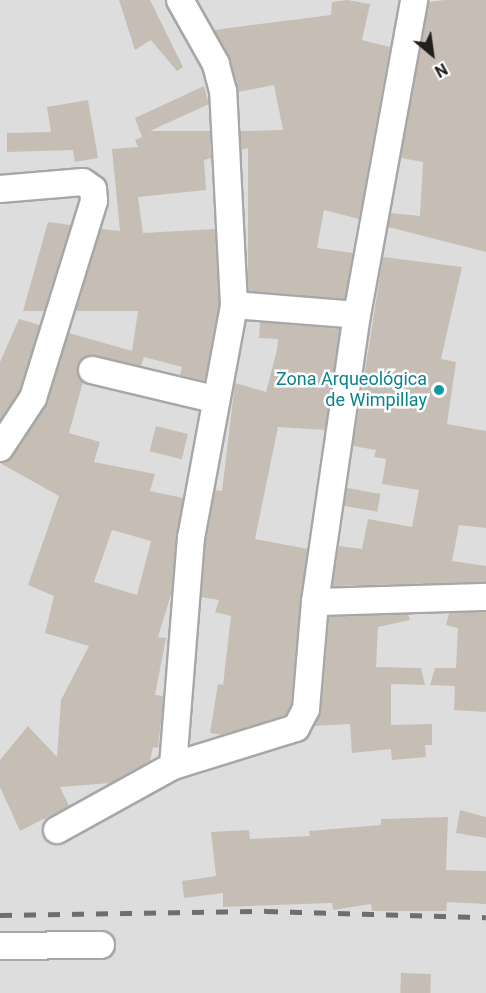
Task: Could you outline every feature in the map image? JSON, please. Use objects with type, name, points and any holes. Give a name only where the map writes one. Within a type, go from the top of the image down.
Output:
[{"type":"street","points":[[173,766],[191,538],[214,399],[234,305],[223,91],[216,64],[180,0]]},
{"type":"street","points":[[57,830],[173,766],[296,728],[306,709],[315,602],[357,315],[414,0]]},
{"type":"street","points":[[0,189],[84,182],[93,189],[94,201],[33,398],[0,448]]},
{"type":"street","points":[[234,305],[357,315]]},
{"type":"street","points":[[92,370],[214,399]]},
{"type":"street","points":[[315,602],[486,597]]},
{"type":"street","points":[[0,946],[101,945]]},
{"type":"shaded area","points":[[0,0],[486,0],[486,993],[0,993]]},
{"type":"building","points":[[119,0],[150,0],[183,67],[177,71],[151,40],[135,50]]},
{"type":"building","points":[[347,0],[370,4],[362,40],[390,47],[359,219],[324,210],[317,248],[353,253],[345,299],[248,291],[248,148],[241,150],[240,131],[283,130],[274,85],[238,92],[230,60],[214,30],[331,15],[332,2]]},
{"type":"building","points":[[486,0],[486,252],[388,227],[391,213],[420,216],[423,162],[401,158],[429,2]]},
{"type":"building","points":[[204,86],[209,104],[150,131],[210,131],[211,158],[204,160],[206,190],[138,197],[143,233],[215,229],[219,304],[205,381],[180,375],[182,367],[144,357],[141,366],[87,356],[77,367],[83,382],[69,433],[100,442],[94,462],[155,474],[150,491],[183,498],[172,591],[158,637],[166,638],[155,695],[164,696],[158,748],[153,747],[150,761],[111,783],[60,787],[69,806],[20,831],[0,787],[0,760],[28,726],[57,757],[61,700],[89,646],[45,633],[54,596],[28,585],[59,496],[0,463],[13,456],[46,406],[69,333],[132,351],[138,311],[76,311],[101,229],[120,231],[112,149],[138,147],[135,140],[142,137],[135,118]],"holes":[[[112,530],[151,541],[137,595],[94,582]]]},
{"type":"building","points":[[88,100],[98,158],[75,162],[73,150],[7,152],[7,133],[51,132],[47,107]]},
{"type":"building","points":[[48,222],[71,225],[44,311],[23,311]]},
{"type":"building","points":[[383,257],[462,267],[441,359],[456,362],[447,424],[486,431],[486,528],[459,525],[452,561],[486,566],[486,582],[332,586],[339,546],[362,549],[368,519],[412,527],[419,490],[382,484],[386,459],[374,457],[376,450],[353,446]]},
{"type":"building","points":[[19,319],[40,325],[19,392],[0,421],[0,362]]},
{"type":"building","points":[[260,322],[340,329],[325,430],[278,427],[255,539],[308,549],[291,705],[286,716],[223,735],[210,733],[218,684],[223,685],[231,616],[215,612],[219,600],[201,597],[206,540],[215,490],[222,491],[235,383],[266,392],[277,350],[278,339],[259,338]]},
{"type":"building","points":[[156,426],[188,434],[182,459],[150,451]]},
{"type":"building","points":[[347,488],[380,494],[377,512],[344,506]]},
{"type":"building","points":[[486,612],[486,712],[454,710],[455,686],[430,685],[435,668],[456,668],[458,628],[446,625],[449,613]]},
{"type":"building","points":[[408,614],[410,620],[378,627],[376,667],[421,668],[425,685],[391,684],[391,725],[432,724],[432,745],[425,745],[426,757],[392,760],[391,749],[352,753],[350,724],[314,726],[321,710],[329,617]]},
{"type":"building","points":[[460,810],[486,817],[486,838],[456,833]]},
{"type":"building","points":[[448,817],[446,870],[486,871],[486,904],[447,902],[446,911],[372,911],[371,904],[333,910],[332,903],[223,907],[223,893],[184,898],[182,881],[216,876],[211,832],[249,830],[250,839],[310,836],[309,831],[381,825],[381,819]]},
{"type":"building","points":[[401,973],[431,974],[430,993],[400,993]]},
{"type":"railway","points":[[0,915],[266,911],[486,917]]},
{"type":"place","name":"Zona Arqueológica de Wimpillay","points":[[439,390]]}]
